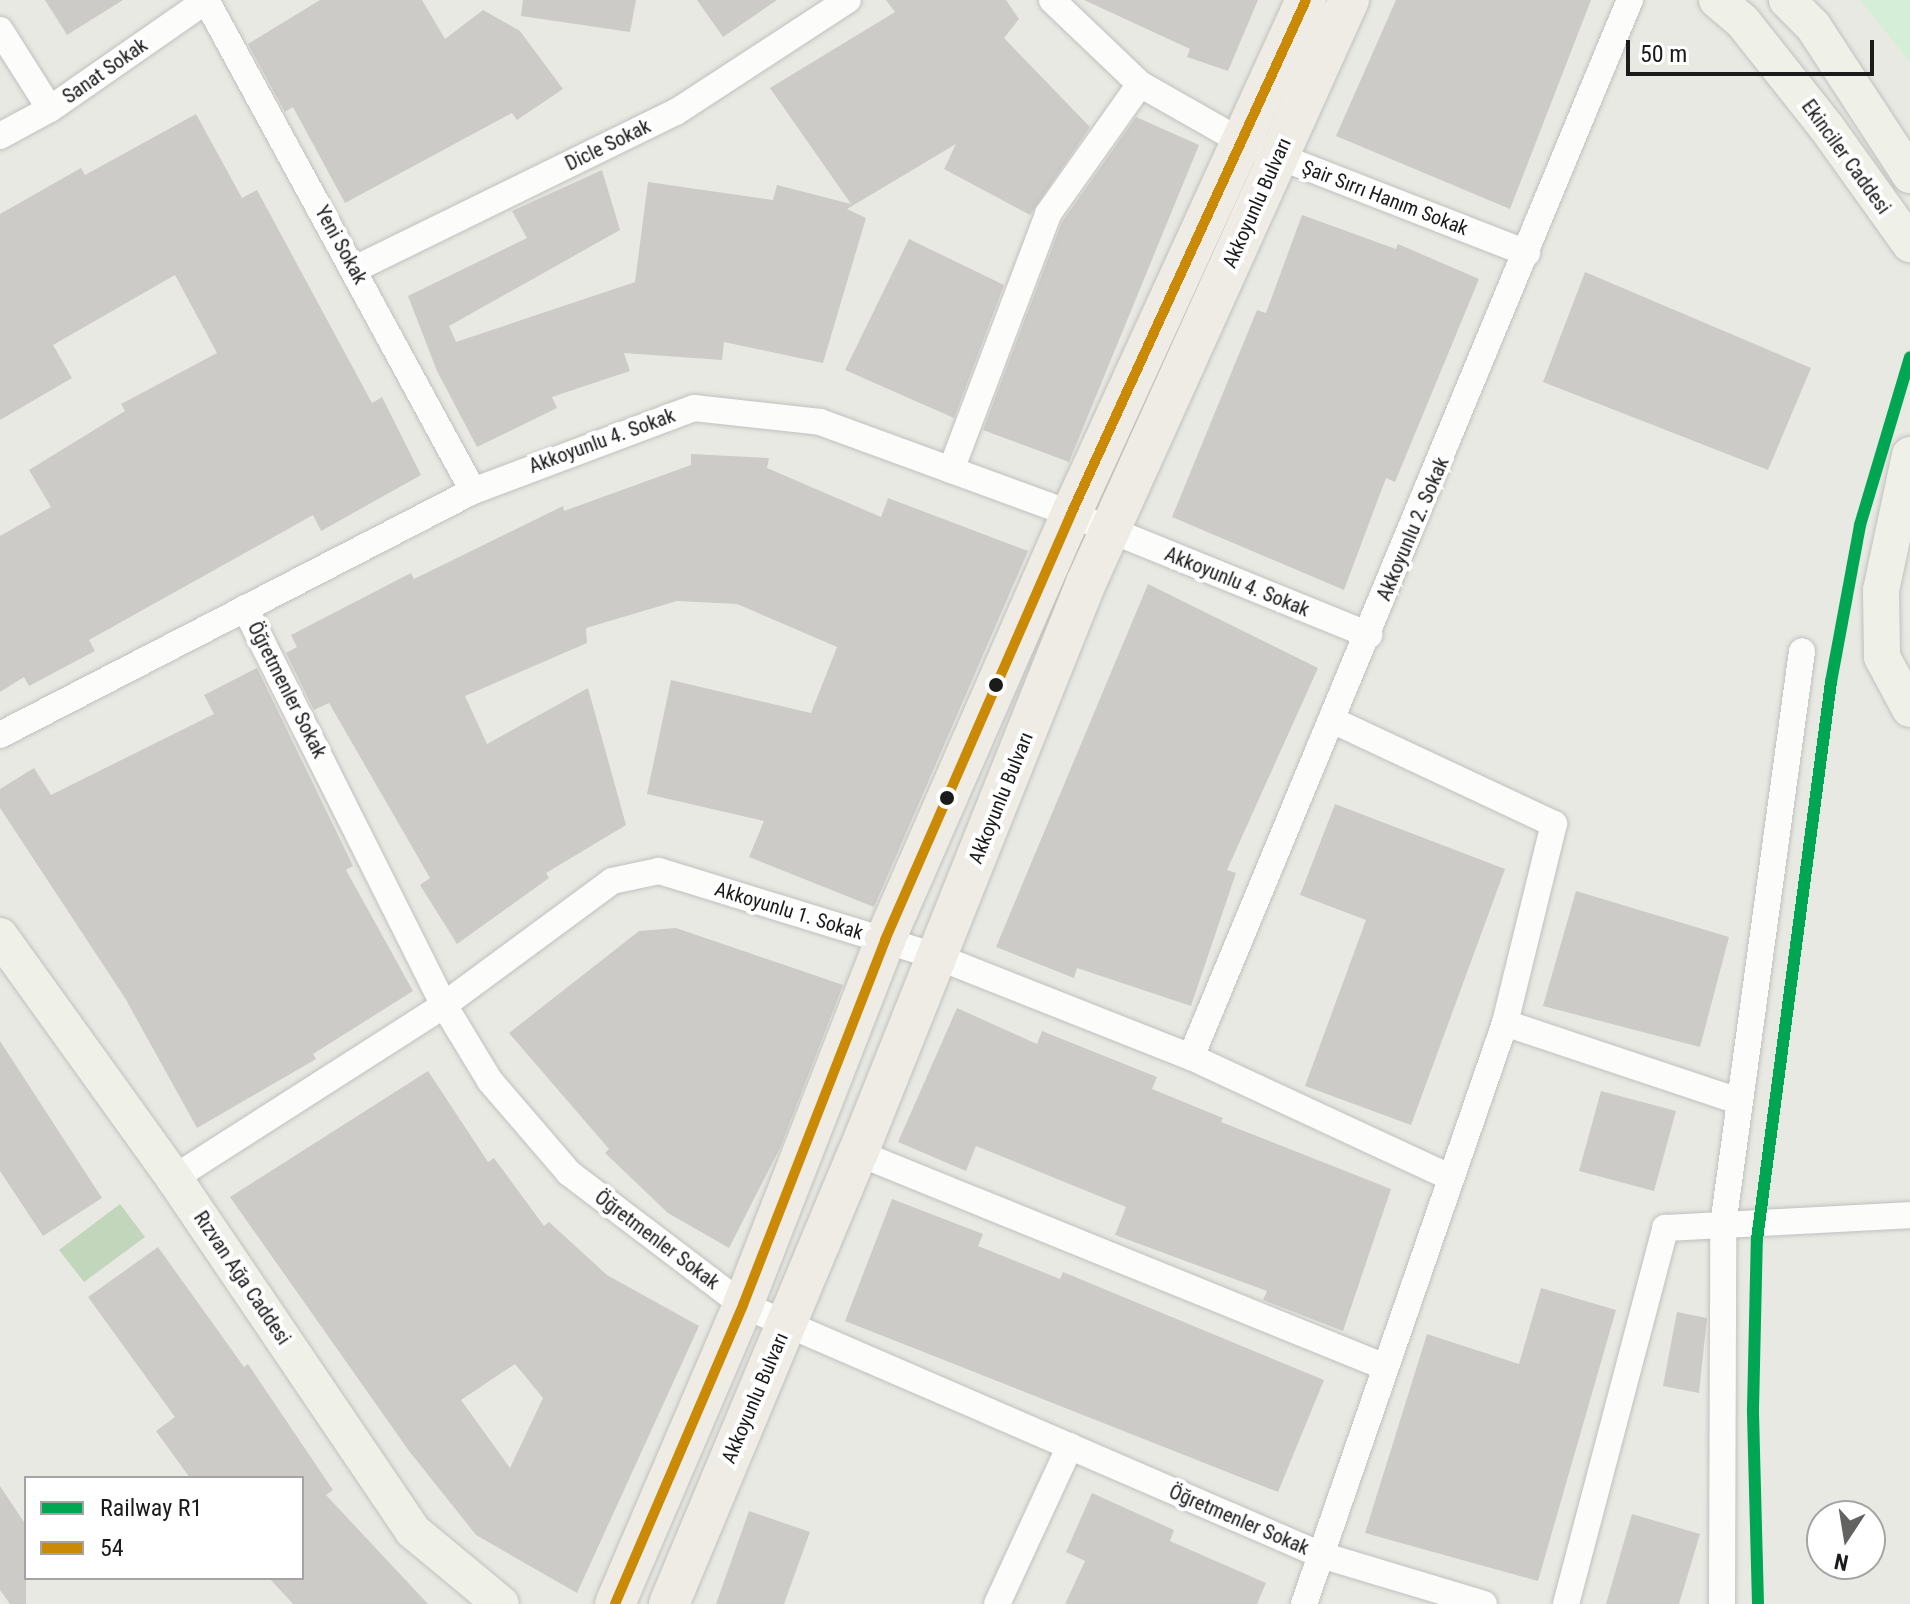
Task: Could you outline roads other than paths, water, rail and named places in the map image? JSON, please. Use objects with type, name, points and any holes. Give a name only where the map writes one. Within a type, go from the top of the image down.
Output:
[{"type":"main road","name":"Akkoyunlu Bulvarı","points":[[669,1604],[858,1153],[1110,532],[1260,149],[1306,0]]},
{"type":"main road","name":"Akkoyunlu Bulvarı","points":[[615,1604],[743,1305],[885,940],[1071,514],[1260,149],[1349,0]]},
{"type":"street","name":"Yeni Sokak","points":[[207,0],[473,491]]},
{"type":"street","name":"Sanat Sokak","points":[[0,136],[50,109],[207,0]]},
{"type":"street","name":"Dicle Sokak","points":[[355,269],[676,112],[848,0]]},
{"type":"street","name":"Şair Sırrı Hanım Sokak","points":[[1052,0],[1140,84],[1260,149],[1527,253]]},
{"type":"street","name":"Akkoyunlu 2. Sokak","points":[[1191,1057],[1369,635],[1630,0]]},
{"type":"street","name":"Ekinciler Caddesi","points":[[1717,0],[1743,22],[1808,104],[1910,244]]},
{"type":"street","name":"Ekinciler Caddesi","points":[[1787,0],[1813,26],[1910,175]]},
{"type":"street","points":[[0,30],[50,109]]},
{"type":"street","points":[[951,470],[1048,214],[1140,84]]},
{"type":"street","name":"Akkoyunlu 4. Sokak","points":[[0,735],[473,491],[694,408],[820,422],[1071,514],[1369,635]]},
{"type":"street","points":[[1910,455],[1881,590],[1882,657],[1910,709]]},
{"type":"street","name":"Öğretmenler Sokak","points":[[245,608],[444,1005],[490,1081],[569,1173],[743,1305],[1321,1555],[1484,1604]]},
{"type":"street","points":[[1722,1604],[1723,1225],[1802,651]]},
{"type":"street","points":[[1304,1604],[1449,1177],[1505,1023],[1554,824],[1332,720]]},
{"type":"street","name":"Akkoyunlu 1. Sokak","points":[[174,1178],[444,1005],[612,881],[659,871],[938,957],[1191,1057],[1449,1177]]},
{"type":"street","name":"Rızvan Ağa Caddesi","points":[[0,936],[174,1178],[413,1531],[501,1604]]},
{"type":"street","points":[[1505,1023],[1738,1101]]},
{"type":"street","points":[[858,1153],[1385,1367]]},
{"type":"street","points":[[1566,1604],[1665,1228],[1910,1215]]},
{"type":"street","points":[[997,1604],[1070,1446]]},
{"type":"rail line","name":"R1","points":[[1758,1604],[1753,1409],[1757,1239],[1831,682],[1860,525],[1910,357]]}]
